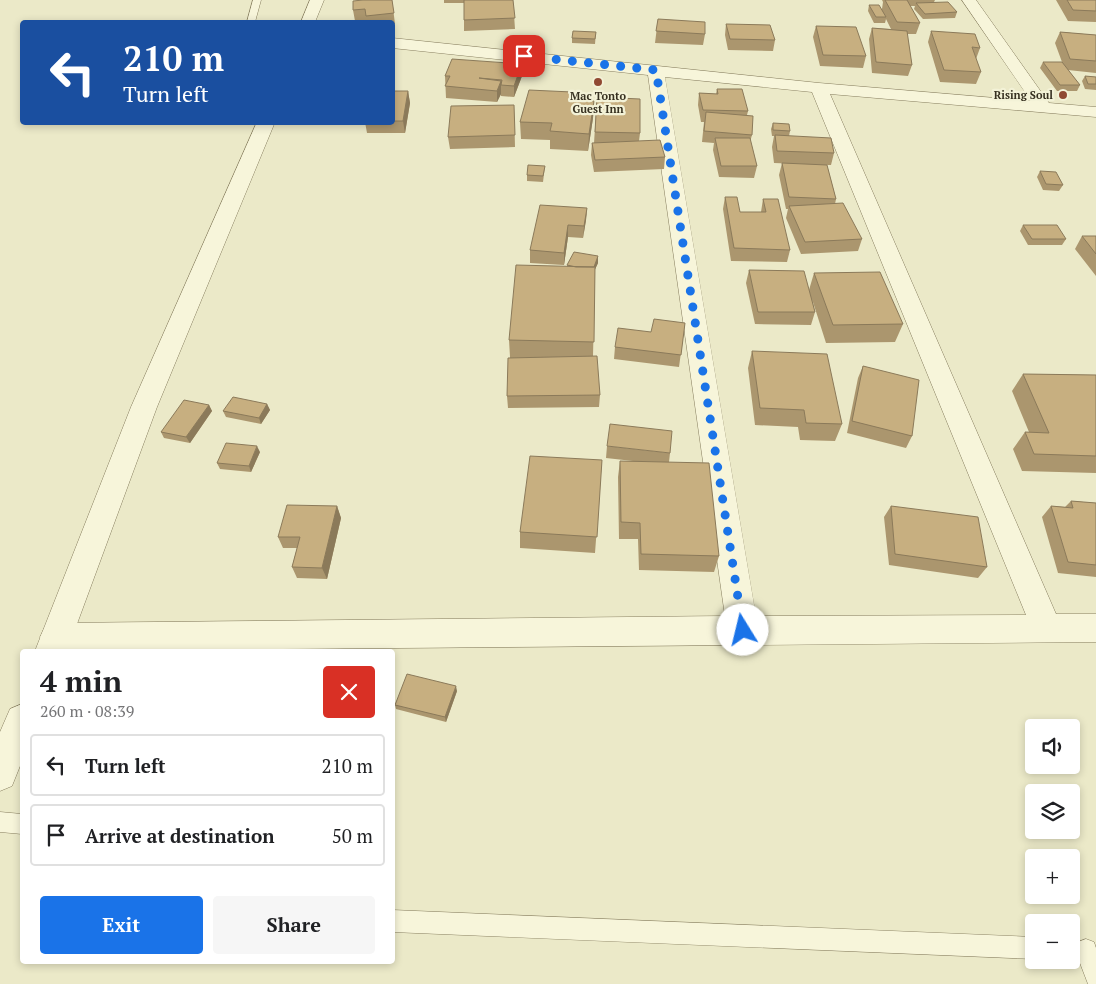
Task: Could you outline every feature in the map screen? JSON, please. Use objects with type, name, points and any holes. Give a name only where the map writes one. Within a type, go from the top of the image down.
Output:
[{"type":"street","points":[[309,20],[317,0]]},
{"type":"street","points":[[969,0],[1044,108]]},
{"type":"street","points":[[395,43],[819,88],[1096,112]]},
{"type":"street","points":[[656,70],[743,630]]},
{"type":"street","points":[[819,88],[1047,629]]},
{"type":"street","points":[[265,125],[144,407],[54,644],[743,630],[1096,628]]},
{"type":"street","points":[[0,774],[20,725]]},
{"type":"lane","points":[[252,20],[257,0]]},
{"type":"lane","points":[[0,822],[20,824]]},
{"type":"lane","points":[[395,921],[1025,948]]},
{"type":"lane","points":[[1084,950],[1096,976]]},
{"type":"building","points":[[392,0],[394,13],[366,16],[365,9],[353,10],[353,1]]},
{"type":"building","points":[[464,0],[513,0],[515,18],[464,20]]},
{"type":"building","points":[[885,0],[907,0],[920,23],[897,22]]},
{"type":"building","points":[[1067,0],[1096,0],[1096,11],[1073,10]]},
{"type":"building","points":[[948,2],[957,12],[925,14],[916,3]]},
{"type":"building","points":[[869,5],[879,5],[886,17],[876,17]]},
{"type":"building","points":[[658,19],[705,22],[705,34],[656,31]]},
{"type":"building","points":[[726,24],[770,25],[775,40],[730,39]]},
{"type":"building","points":[[816,26],[856,27],[866,56],[823,55]]},
{"type":"building","points":[[872,28],[907,31],[912,65],[876,62]]},
{"type":"building","points":[[573,31],[596,32],[595,39],[572,38]]},
{"type":"building","points":[[931,31],[975,34],[980,48],[972,47],[981,72],[944,70]]},
{"type":"building","points":[[1060,32],[1096,35],[1096,61],[1070,59]]},
{"type":"building","points":[[452,59],[522,64],[514,86],[501,85],[502,80],[479,78],[501,81],[497,91],[445,86],[450,76],[445,76]]},
{"type":"building","points":[[1043,62],[1062,62],[1080,85],[1060,85]]},
{"type":"building","points":[[1085,76],[1096,77],[1096,84],[1088,84]]},
{"type":"building","points":[[717,89],[742,89],[748,111],[703,110],[699,93],[718,94]]},
{"type":"building","points":[[529,90],[572,92],[571,100],[594,101],[589,134],[550,131],[552,123],[520,122]]},
{"type":"building","points":[[395,91],[408,91],[403,121],[395,121]]},
{"type":"building","points":[[597,97],[640,99],[640,133],[595,132]]},
{"type":"building","points":[[514,105],[515,135],[448,137],[451,106]]},
{"type":"building","points":[[706,112],[753,116],[752,135],[704,131]]},
{"type":"building","points":[[773,123],[789,124],[790,131],[773,130]]},
{"type":"building","points":[[775,135],[831,138],[834,153],[777,151]]},
{"type":"building","points":[[715,138],[750,138],[757,166],[721,166]]},
{"type":"building","points":[[660,140],[665,157],[595,160],[592,143]]},
{"type":"building","points":[[782,163],[827,165],[836,199],[789,197]]},
{"type":"building","points":[[528,165],[545,166],[543,176],[527,175]]},
{"type":"building","points":[[1040,171],[1056,172],[1063,185],[1046,184]]},
{"type":"building","points":[[725,197],[737,197],[740,212],[766,212],[763,199],[778,199],[790,250],[734,248]]},
{"type":"building","points":[[843,203],[862,239],[805,242],[789,206]]},
{"type":"building","points":[[540,205],[587,208],[584,226],[568,225],[564,253],[530,250]]},
{"type":"building","points":[[1023,225],[1057,225],[1066,239],[1032,239]]},
{"type":"building","points":[[1082,236],[1096,236],[1096,254]]},
{"type":"building","points":[[574,252],[598,256],[594,267],[567,265]]},
{"type":"building","points":[[516,265],[595,267],[594,342],[509,340]]},
{"type":"building","points":[[749,270],[804,271],[815,312],[758,312]]},
{"type":"building","points":[[880,272],[903,324],[833,325],[814,273]]},
{"type":"building","points":[[654,319],[685,323],[681,355],[615,347],[618,328],[651,332]]},
{"type":"building","points":[[752,351],[827,354],[842,424],[806,423],[804,410],[760,408]]},
{"type":"building","points":[[597,356],[600,395],[507,396],[508,358]]},
{"type":"building","points":[[863,366],[919,380],[912,436],[852,421]]},
{"type":"building","points":[[1023,374],[1096,375],[1096,456],[1034,454],[1025,432],[1049,433]]},
{"type":"building","points":[[233,397],[267,404],[259,418],[223,411]]},
{"type":"building","points":[[184,400],[209,405],[186,437],[161,432]]},
{"type":"building","points":[[610,424],[672,431],[670,453],[607,446]]},
{"type":"building","points":[[226,443],[257,446],[249,466],[217,463]]},
{"type":"building","points":[[530,456],[602,460],[597,537],[520,532]]},
{"type":"building","points":[[620,461],[709,463],[719,556],[641,554],[640,523],[621,522]]},
{"type":"building","points":[[1071,501],[1096,503],[1096,565],[1068,562],[1051,506],[1073,508]]},
{"type":"building","points":[[287,505],[337,506],[322,568],[292,567],[300,537],[278,537]]},
{"type":"building","points":[[891,506],[978,517],[987,567],[895,554]]},
{"type":"building","points":[[407,674],[456,686],[445,717],[395,705]]},
{"type":"place","name":"Mac Tonto Guest Inn","points":[[598,82]]},
{"type":"place","name":"Rising Soul","points":[[1063,95]]},
{"type":"route","points":[[524,56],[656,70],[743,630]]}]
